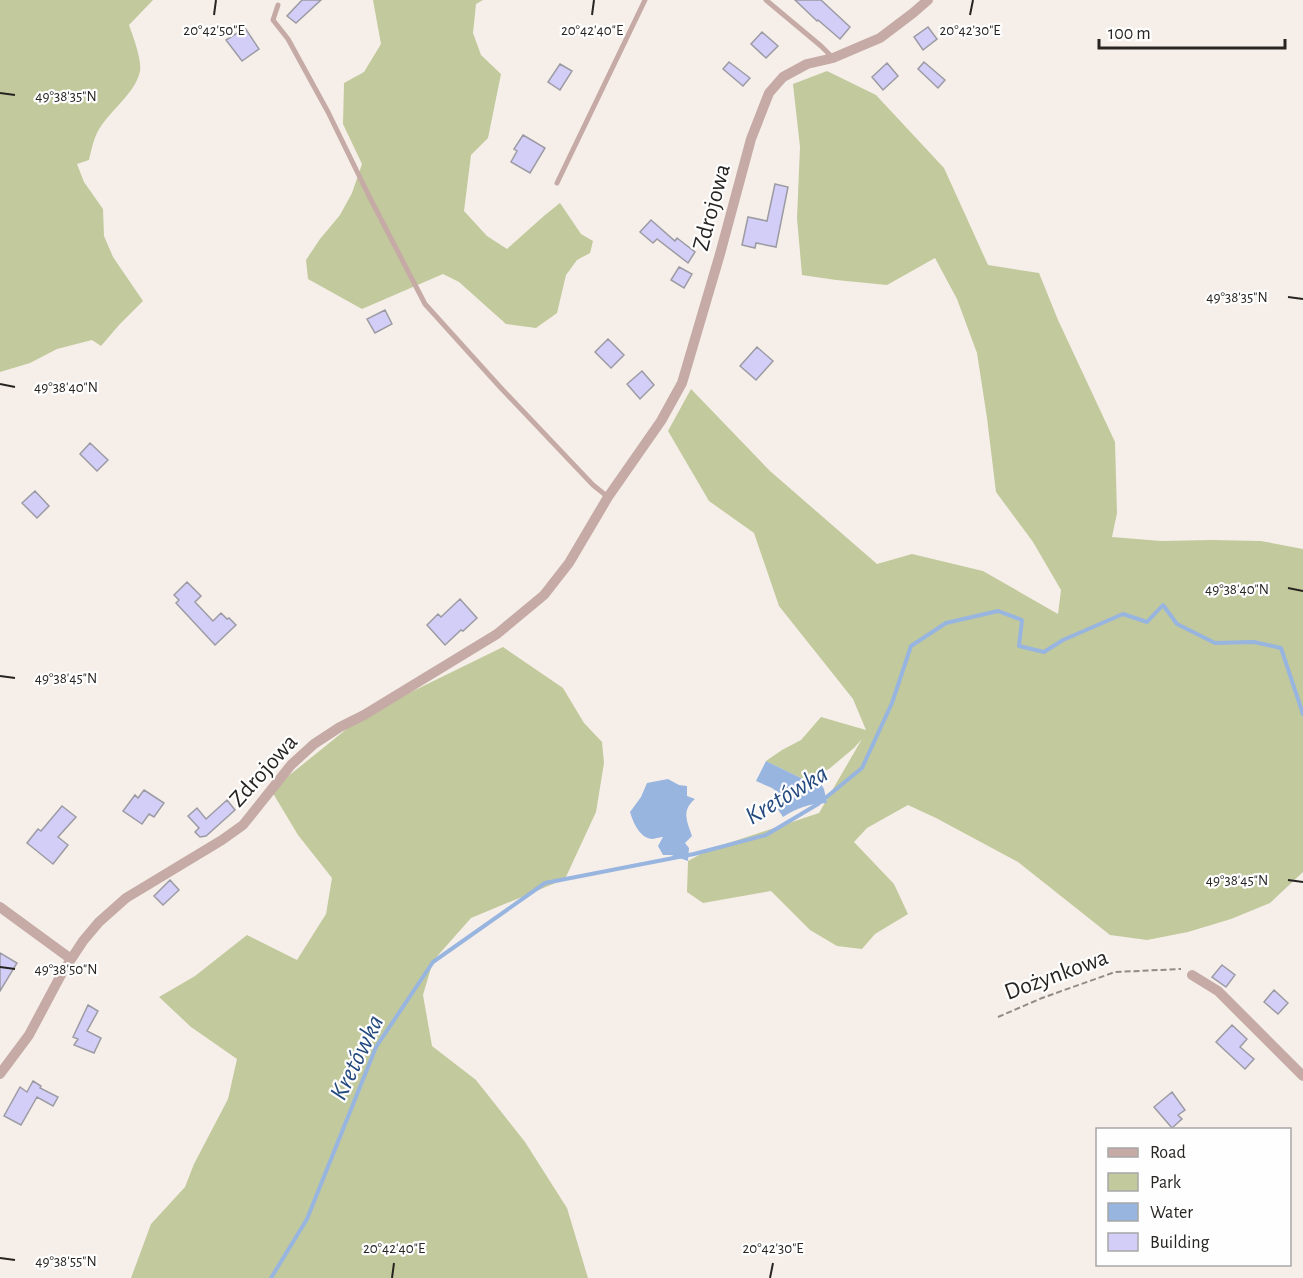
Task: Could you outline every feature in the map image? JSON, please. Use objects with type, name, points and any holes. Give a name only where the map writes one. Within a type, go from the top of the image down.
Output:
[{"type":"street","name":"Zdrojowa","points":[[0,1074],[30,1035],[62,973],[83,940],[126,898],[243,825],[291,765],[314,744],[497,634],[544,596],[569,563],[608,497],[661,421],[682,383],[751,139],[770,93],[783,77],[807,64],[833,58],[880,38],[928,0]]},
{"type":"street","points":[[0,907],[71,959]]},
{"type":"street","points":[[1192,975],[1218,991],[1303,1076]]},
{"type":"lane","points":[[557,183],[645,0]]},
{"type":"lane","points":[[766,0],[822,46],[833,58]]},
{"type":"lane","points":[[278,5],[273,20],[288,39],[328,112],[425,304],[500,387],[593,485],[608,497]]},
{"type":"path","name":"Dożynkowa","points":[[998,1017],[1042,998],[1115,972],[1182,969],[1192,975]]},
{"type":"green space","points":[[0,0],[153,0],[129,25],[140,61],[137,80],[97,133],[89,160],[77,164],[84,182],[103,209],[104,236],[113,257],[143,301],[101,346],[92,340],[57,349],[30,363],[0,372]]},
{"type":"green space","points":[[373,0],[483,0],[476,4],[473,33],[481,55],[501,74],[488,138],[471,155],[464,211],[487,236],[507,249],[560,203],[581,234],[593,241],[590,253],[577,260],[566,275],[557,313],[536,328],[506,324],[459,282],[443,274],[362,309],[308,279],[306,260],[340,215],[352,193],[362,164],[343,124],[344,83],[364,72],[381,44]]},
{"type":"green space","points":[[827,71],[876,95],[944,168],[988,265],[1039,273],[1058,320],[1115,442],[1117,513],[1112,537],[1161,541],[1261,541],[1303,549],[1303,872],[1270,903],[1231,919],[1188,932],[1147,940],[1110,935],[1018,862],[908,805],[867,828],[854,842],[894,884],[908,914],[875,934],[862,949],[837,946],[810,930],[771,891],[703,903],[687,892],[688,861],[708,850],[819,813],[862,739],[829,769],[805,780],[766,761],[801,740],[821,717],[866,730],[853,699],[779,606],[754,533],[709,501],[668,431],[691,389],[770,471],[877,564],[912,554],[983,571],[1058,614],[1061,590],[1033,542],[996,492],[977,353],[957,299],[935,258],[887,285],[802,275],[797,218],[800,147],[793,84]]},
{"type":"green space","points":[[503,647],[563,688],[584,723],[602,742],[604,763],[596,812],[565,879],[471,918],[433,961],[423,995],[432,1046],[476,1080],[525,1142],[567,1208],[588,1278],[131,1278],[151,1224],[185,1187],[194,1164],[228,1099],[237,1059],[191,1027],[159,997],[195,976],[247,935],[297,960],[326,914],[332,878],[298,835],[271,790],[364,715]]},
{"type":"water","points":[[766,761],[805,780],[819,781],[824,789],[827,803],[804,807],[783,817],[775,805],[782,796],[772,788],[756,781]]},
{"type":"water","points":[[668,779],[679,785],[687,786],[687,796],[695,799],[687,812],[687,821],[692,836],[685,843],[689,848],[688,861],[671,855],[663,855],[658,846],[663,837],[653,839],[644,836],[635,825],[630,812],[641,797],[647,783]]},
{"type":"building","points":[[302,0],[321,0],[296,23],[287,16]]},
{"type":"building","points":[[795,0],[821,0],[850,27],[840,39]]},
{"type":"building","points":[[928,27],[937,39],[923,50],[914,37]]},
{"type":"building","points":[[245,28],[259,49],[242,61],[226,40]]},
{"type":"building","points":[[762,32],[778,46],[766,58],[751,44]]},
{"type":"building","points":[[729,62],[750,78],[743,86],[723,69]]},
{"type":"building","points":[[924,62],[945,80],[938,88],[918,69]]},
{"type":"building","points":[[887,63],[898,76],[883,90],[872,77]]},
{"type":"building","points":[[560,64],[572,71],[560,90],[548,82]]},
{"type":"building","points":[[523,135],[545,148],[530,173],[511,162],[517,151],[514,149]]},
{"type":"building","points":[[775,184],[788,187],[776,247],[756,243],[755,248],[742,245],[748,217],[767,221]]},
{"type":"building","points":[[651,220],[675,241],[677,238],[695,252],[688,263],[657,239],[653,243],[640,232]]},
{"type":"building","points":[[679,267],[692,274],[684,288],[671,280]]},
{"type":"building","points":[[385,310],[392,324],[375,333],[367,319]]},
{"type":"building","points":[[608,339],[624,355],[611,368],[595,352]]},
{"type":"building","points":[[757,347],[773,361],[756,380],[740,366]]},
{"type":"building","points":[[642,371],[654,385],[640,399],[627,384]]},
{"type":"building","points":[[90,443],[108,460],[97,471],[80,454]]},
{"type":"building","points":[[35,491],[49,506],[37,518],[22,503]]},
{"type":"building","points":[[187,582],[201,596],[195,602],[213,621],[221,613],[236,625],[215,645],[176,603],[179,600],[174,595]]},
{"type":"building","points":[[460,599],[477,618],[445,645],[427,625],[438,614],[441,617]]},
{"type":"building","points":[[144,790],[164,803],[154,817],[149,814],[142,824],[123,811],[135,795],[138,798]]},
{"type":"building","points":[[227,800],[235,810],[206,836],[200,837],[195,832],[199,828],[188,816],[197,808],[206,819]]},
{"type":"building","points":[[62,806],[76,817],[58,837],[68,845],[53,864],[27,843],[38,829],[41,831]]},
{"type":"building","points":[[170,880],[179,890],[163,905],[154,896]]},
{"type":"building","points":[[0,953],[17,963],[0,991]]},
{"type":"building","points":[[1222,965],[1235,975],[1226,987],[1212,977]]},
{"type":"building","points":[[1274,990],[1288,1003],[1278,1014],[1264,1002]]},
{"type":"building","points":[[88,1005],[98,1011],[87,1031],[101,1038],[94,1053],[74,1045],[78,1039],[73,1037]]},
{"type":"building","points":[[1232,1025],[1247,1039],[1240,1047],[1254,1059],[1245,1069],[1216,1042]]},
{"type":"building","points":[[33,1081],[41,1086],[40,1088],[58,1097],[53,1106],[37,1097],[21,1125],[4,1116],[20,1087],[27,1092]]},
{"type":"building","points":[[1172,1092],[1185,1110],[1178,1115],[1182,1119],[1172,1128],[1154,1107]]},
{"type":"waterway","name":"Kretówka","points":[[271,1278],[307,1219],[376,1047],[433,962],[545,883],[694,854],[766,835],[818,804],[862,768],[892,703],[911,646],[946,623],[998,611],[1022,620],[1019,646],[1044,652],[1063,640],[1123,614],[1147,622],[1163,605],[1177,624],[1215,643],[1254,642],[1281,648],[1303,714]]}]
